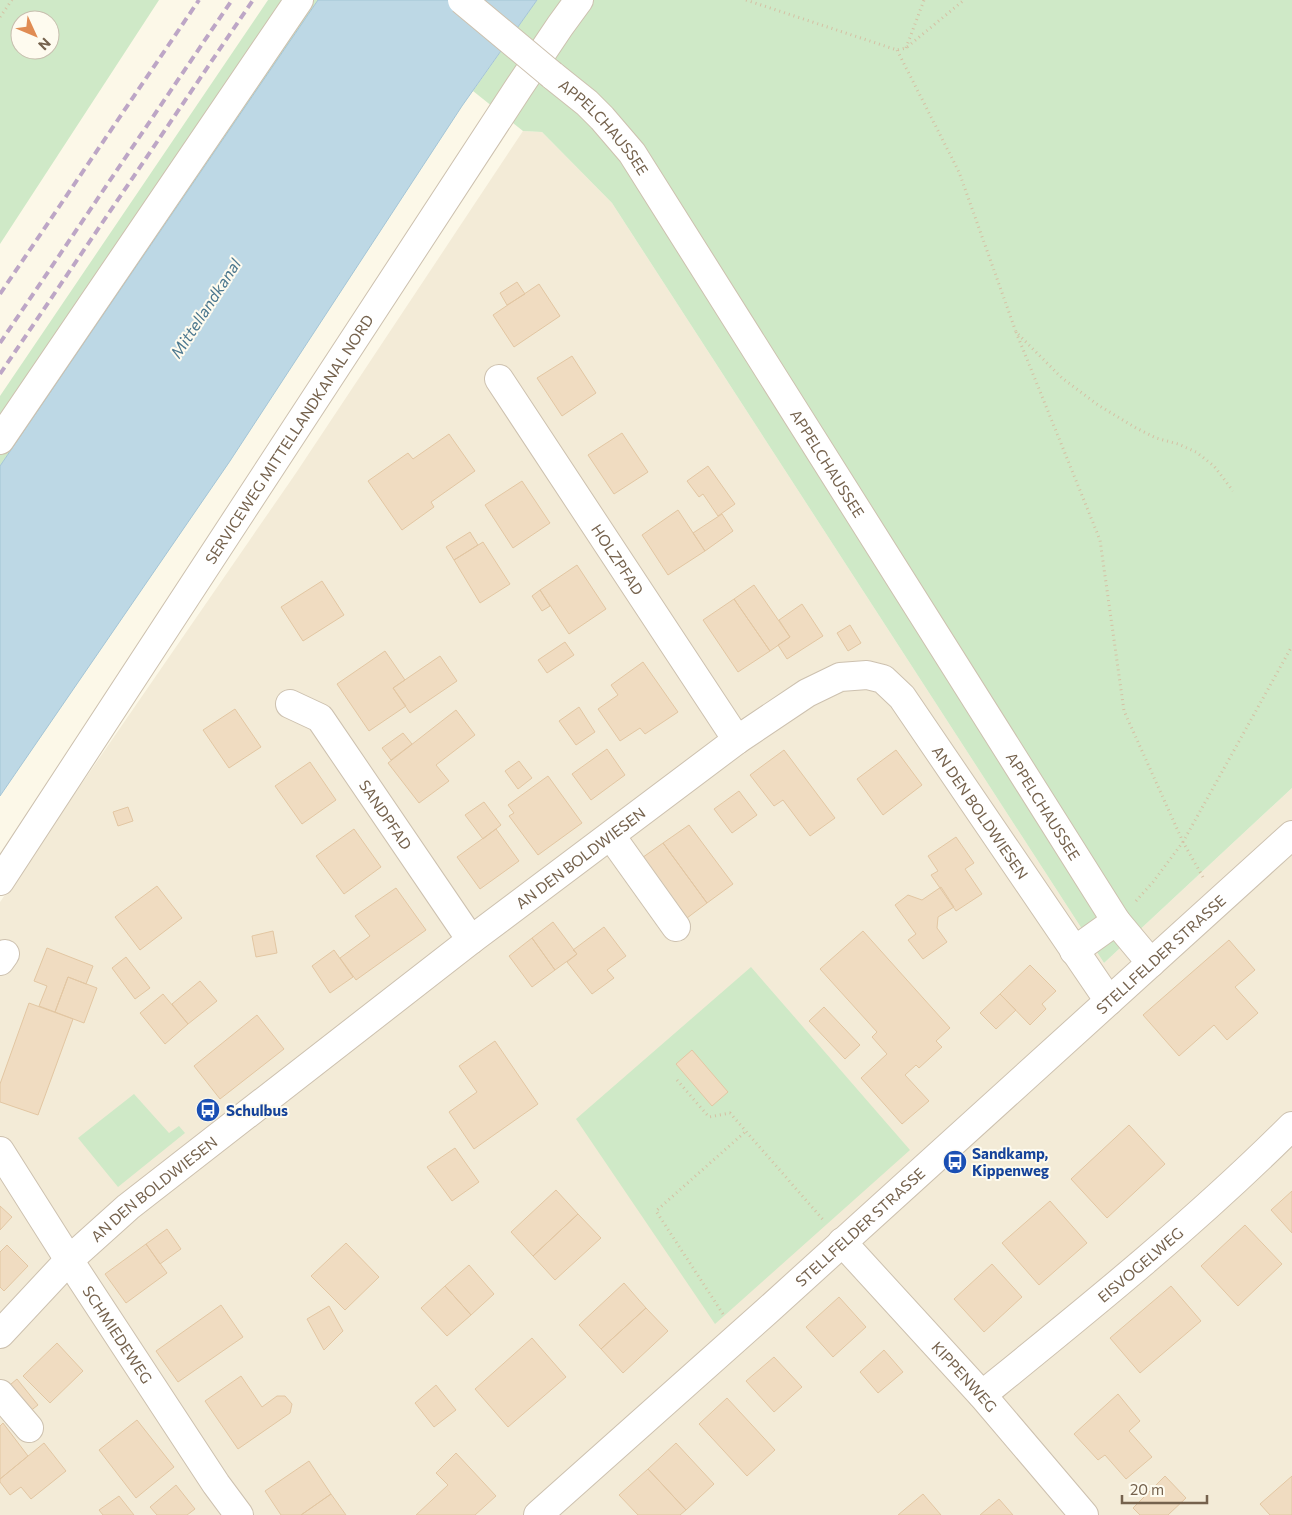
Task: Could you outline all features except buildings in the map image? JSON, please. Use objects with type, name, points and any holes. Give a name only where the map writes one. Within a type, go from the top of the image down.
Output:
[{"type":"street","points":[[0,440],[299,0]]},
{"type":"street","name":"APPELCHAUSSEE","points":[[462,0],[587,103],[632,154],[1116,922],[1151,963]]},
{"type":"street","name":"SERVICEWEG MITTELLANDKANAL NORD","points":[[0,881],[519,87],[579,0]]},
{"type":"street","name":"HOLZPFAD","points":[[499,379],[737,740]]},
{"type":"street","name":"AN DEN BOLDWIESEN","points":[[0,1334],[69,1260],[128,1207],[471,940],[737,740],[807,693],[840,678],[867,674],[883,679],[902,697],[1109,1001]]},
{"type":"street","name":"SANDPFAD","points":[[290,704],[320,718],[471,940]]},
{"type":"street","name":"STELLFELDER STRASSE","points":[[538,1515],[738,1337],[1292,835]]},
{"type":"street","points":[[611,836],[676,927]]},
{"type":"street","points":[[1074,951],[1116,922]]},
{"type":"street","name":"EISVOGELWEG","points":[[982,1395],[1099,1301],[1253,1164],[1292,1126]]},
{"type":"street","name":"SCHMIEDEWEG","points":[[0,1152],[216,1484],[239,1515]]},
{"type":"street","name":"KIPPENWEG","points":[[842,1242],[982,1395],[1084,1515]]},
{"type":"street","points":[[0,1394],[29,1428]]},
{"type":"path","points":[[0,17],[12,0]]},
{"type":"path","points":[[746,0],[897,50],[906,48],[964,0]]},
{"type":"path","points":[[906,48],[924,0]]},
{"type":"path","points":[[897,50],[959,172],[1016,332],[1100,540],[1124,711],[1183,842],[1217,904]]},
{"type":"path","points":[[1016,332],[1062,378],[1098,405],[1149,435],[1196,452],[1214,466],[1233,491]]},
{"type":"path","points":[[1116,922],[1153,882],[1183,842],[1292,646]]},
{"type":"path","points":[[678,1080],[709,1117],[730,1113],[842,1242]]},
{"type":"path","points":[[738,1337],[656,1211],[746,1132]]},
{"type":"shaded area","points":[[523,131],[542,132],[612,203],[1104,963],[1292,788],[1292,1515],[0,1515],[0,902],[296,473]]},
{"type":"green space","points":[[0,0],[159,0],[0,244]]},
{"type":"green space","points":[[268,0],[318,0],[0,466],[0,396]]},
{"type":"green space","points":[[537,0],[1292,0],[1292,788],[1104,963],[612,203],[542,132],[523,131],[473,91]]},
{"type":"green space","points":[[751,967],[910,1150],[715,1324],[576,1119]]},
{"type":"green space","points":[[134,1094],[169,1133],[179,1126],[185,1133],[118,1187],[78,1138]]},
{"type":"water","name":"Mittellandkanal","points":[[318,0],[537,0],[462,106],[230,461],[0,796],[0,466]]},
{"type":"railway","points":[[0,294],[199,0]]},
{"type":"railway","points":[[0,343],[232,0]]},
{"type":"railway","points":[[0,374],[253,0]]},
{"type":"place","name":"Schulbus","points":[[208,1110]]},
{"type":"place","name":"Sandkamp, Kippenweg","points":[[955,1162]]}]
